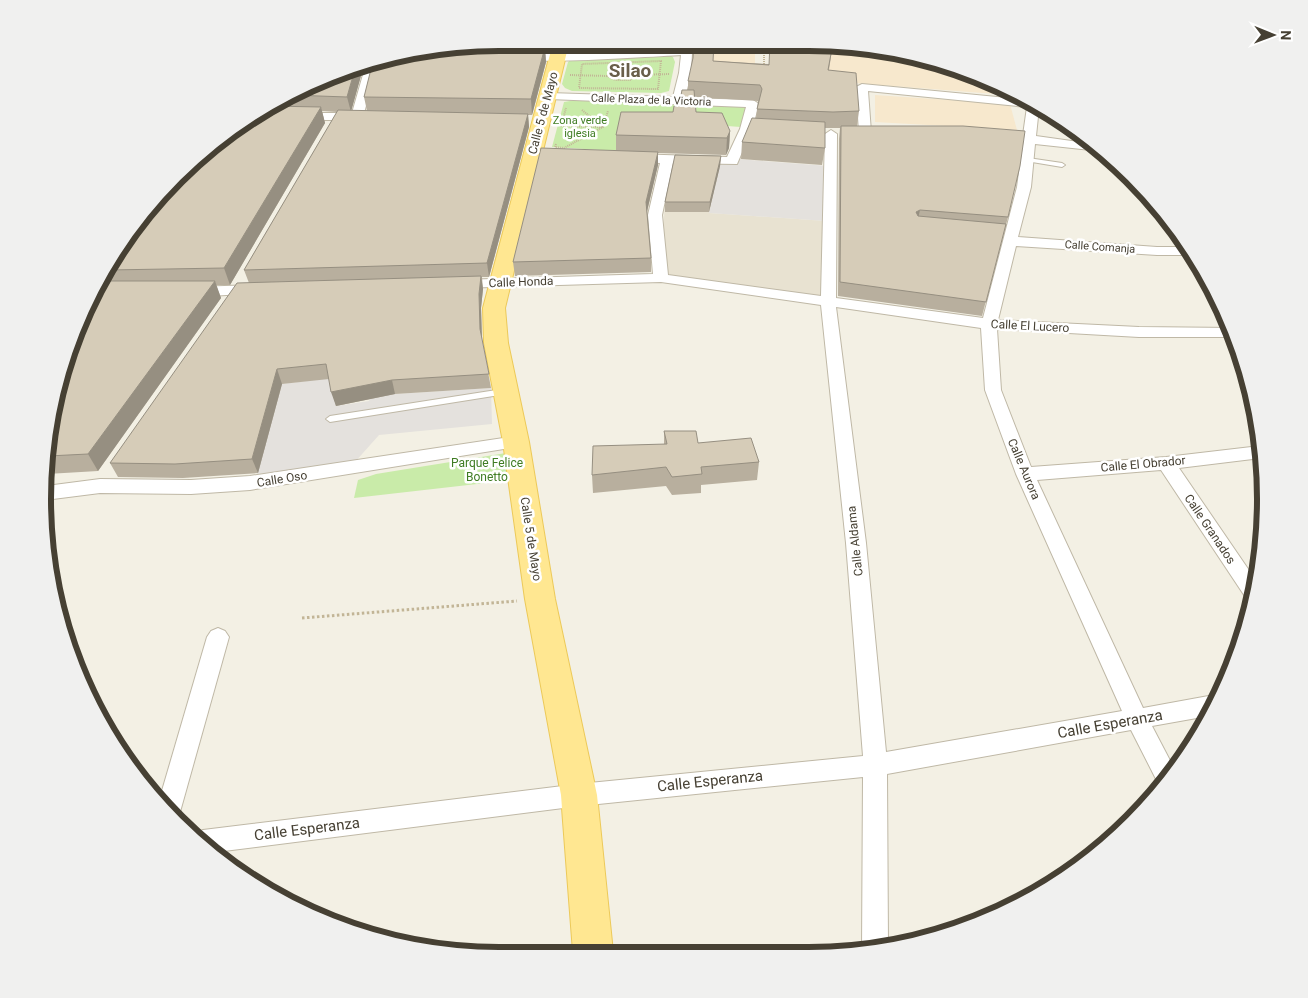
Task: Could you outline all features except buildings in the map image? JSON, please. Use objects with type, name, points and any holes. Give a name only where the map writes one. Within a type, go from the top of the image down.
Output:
[{"type":"main road","name":"Calle 5 de Mayo","points":[[559,51],[549,96],[541,156],[499,283],[494,308],[496,343],[516,442],[540,600],[579,795],[593,947]]},
{"type":"street","points":[[510,57],[552,51]]},
{"type":"street","points":[[678,101],[685,73],[687,51]]},
{"type":"street","points":[[366,117],[358,114],[367,72]]},
{"type":"street","name":"Calle Aldama","points":[[875,942],[875,765],[856,543],[828,301],[835,133],[870,132],[862,88],[1021,105]]},
{"type":"street","name":"Calle Plaza de la Victoria","points":[[549,96],[753,104],[751,129],[732,161],[667,159]]},
{"type":"street","name":"Calle Aurora","points":[[1034,112],[1024,187],[1006,237],[989,324],[993,390],[1025,474],[1137,719],[1164,772]]},
{"type":"street","points":[[290,117],[366,117]]},
{"type":"street","points":[[326,134],[336,117]]},
{"type":"street","points":[[1004,137],[1085,146]]},
{"type":"street","points":[[618,158],[667,159],[655,215],[661,278]]},
{"type":"street","name":"Calle Comanja","points":[[1006,237],[1157,251],[1182,251]]},
{"type":"street","points":[[224,308],[245,274]]},
{"type":"street","name":"Calle Honda","points":[[440,285],[661,278],[828,301]]},
{"type":"street","points":[[178,292],[270,290]]},
{"type":"street","name":"Calle El Lucero","points":[[828,301],[989,324],[1138,332],[1225,333]]},
{"type":"street","name":"Calle Oso","points":[[51,492],[100,486],[191,487],[250,484],[516,442]]},
{"type":"street","name":"Calle El Obrador","points":[[1025,474],[1166,463],[1254,453]]},
{"type":"street","name":"Calle Granados","points":[[1166,463],[1248,585]]},
{"type":"street","points":[[100,486],[111,470]]},
{"type":"street","points":[[170,803],[218,637]]},
{"type":"street","name":"Calle Esperanza","points":[[210,841],[579,795],[875,765],[1206,706]]},
{"type":"lane","points":[[1028,160],[1062,165]]},
{"type":"lane","points":[[330,419],[506,391]]},
{"type":"path","points":[[764,51],[765,74]]},
{"type":"path","points":[[661,61],[658,89],[579,88],[581,76],[582,64],[661,61]]},
{"type":"path","points":[[607,76],[610,72],[628,72],[632,75],[672,74]]},
{"type":"path","points":[[581,76],[607,76],[613,81],[622,81],[631,80],[632,75]]},
{"type":"path","points":[[545,123],[567,104]]},
{"type":"path","points":[[575,105],[603,127]]},
{"type":"path","points":[[545,123],[603,127]]},
{"type":"path","points":[[545,123],[559,133]]},
{"type":"path","points":[[557,140],[555,147],[564,148],[603,127]]},
{"type":"path","points":[[302,618],[540,600]]},
{"type":"shaded area","points":[[699,51],[755,51],[755,71],[691,73],[692,53]]},
{"type":"shaded area","points":[[769,51],[809,51],[867,55],[896,60],[953,75],[1001,94],[841,82],[828,72],[830,58],[769,55]]},
{"type":"shaded area","points":[[875,95],[1010,104],[1017,130],[875,122]]},
{"type":"shaded area","points":[[667,159],[721,160],[709,213],[826,221],[824,299],[661,278]]},
{"type":"shaded area","points":[[737,159],[828,166],[826,221],[709,213],[721,160]]},
{"type":"shaded area","points":[[330,378],[336,406],[369,401],[371,397],[395,394],[491,388],[492,424],[379,435],[354,463],[257,474],[282,384]]},
{"type":"green space","points":[[667,54],[673,57],[675,62],[669,91],[661,93],[572,91],[565,88],[562,84],[568,62],[572,59]]},
{"type":"green space","name":"Zona verde iglesia","points":[[582,99],[748,107],[741,127],[685,123],[618,151],[552,147],[564,102]]},
{"type":"green space","name":"Parque Felice Bonetto","points":[[506,453],[512,480],[354,498],[358,480],[376,474]]},
{"type":"district","name":"Silao","points":[[630,70]]}]
